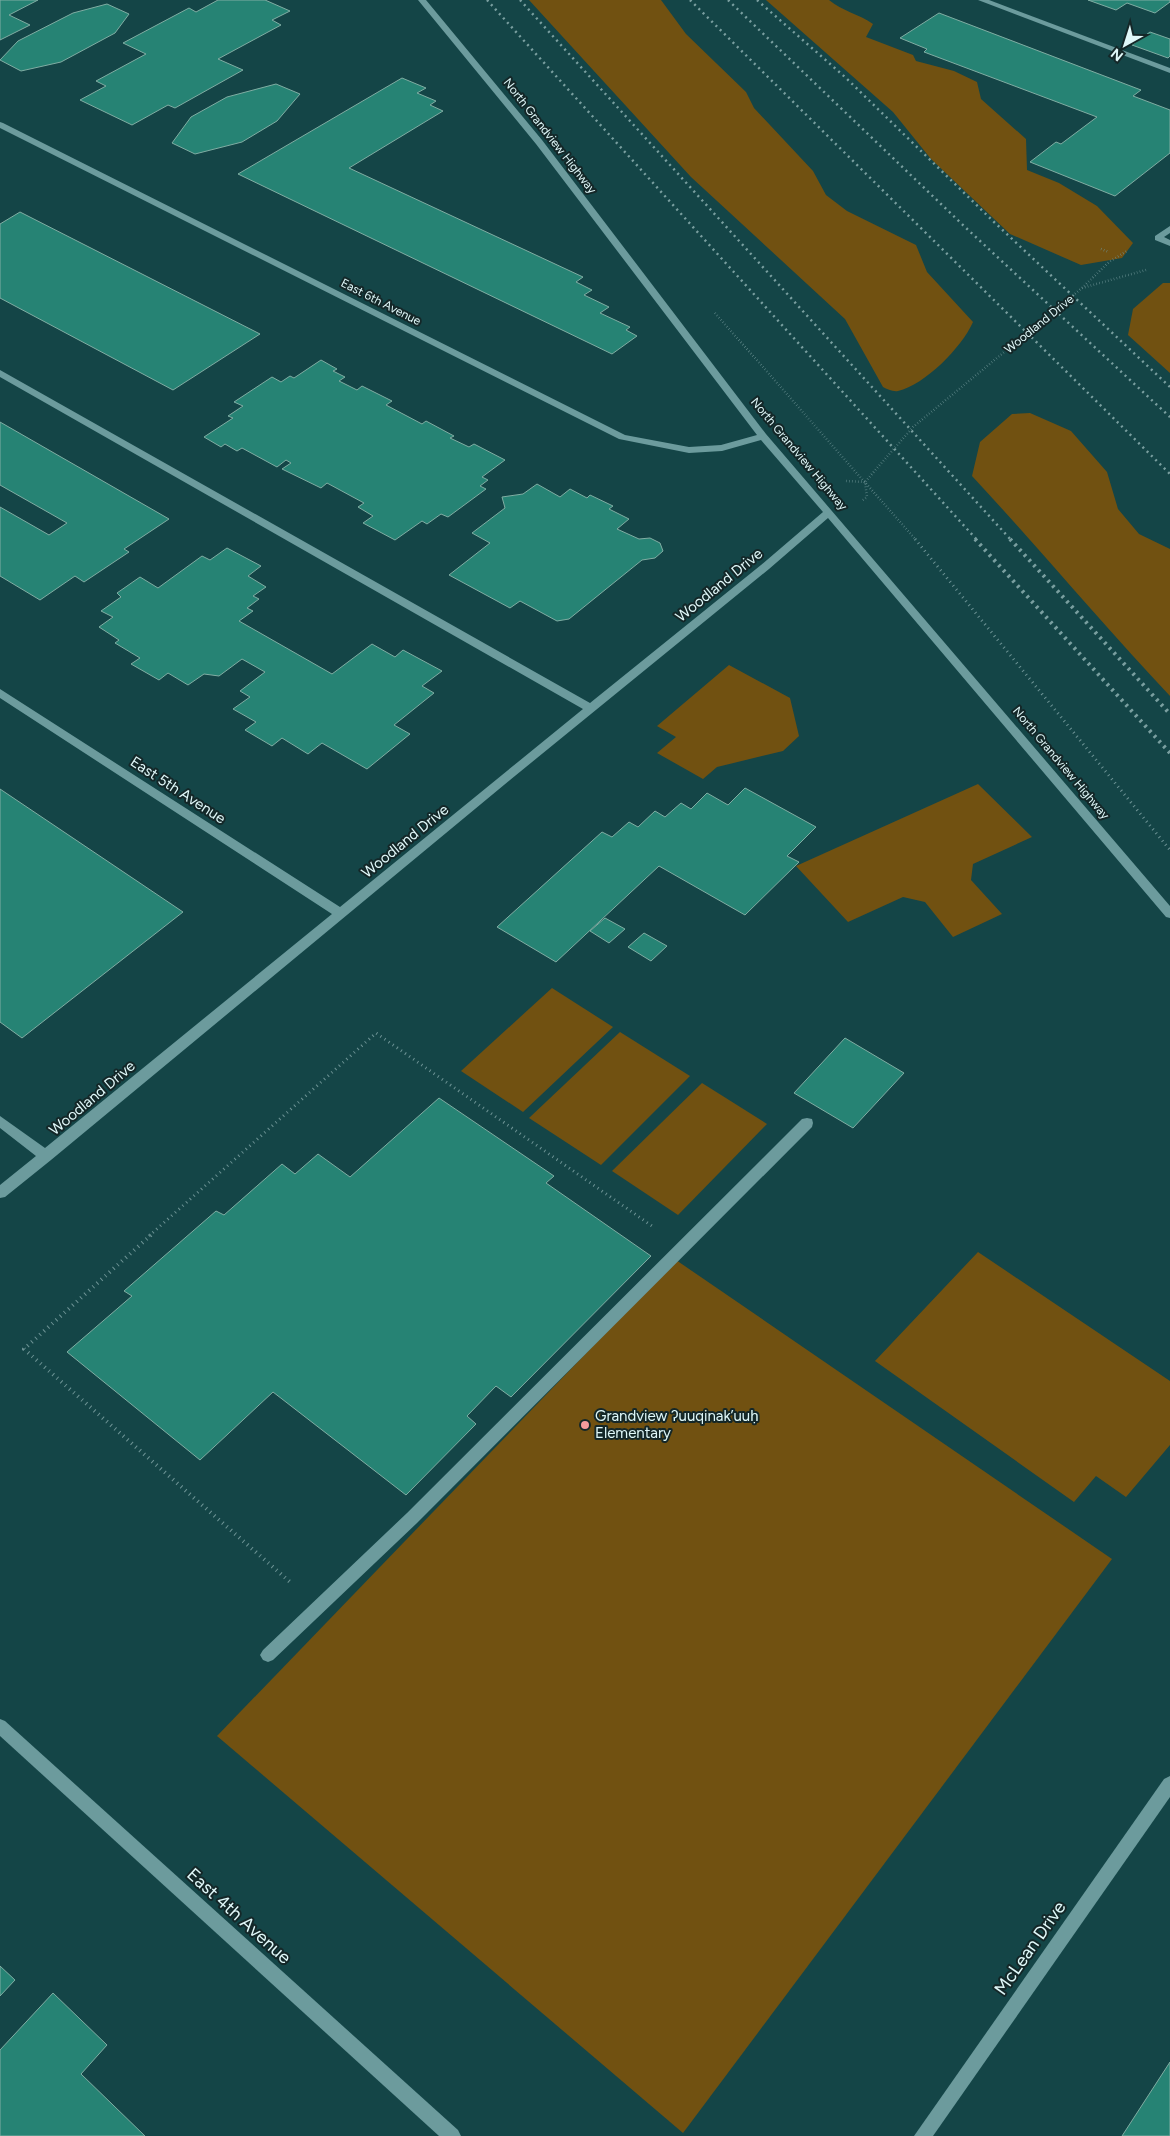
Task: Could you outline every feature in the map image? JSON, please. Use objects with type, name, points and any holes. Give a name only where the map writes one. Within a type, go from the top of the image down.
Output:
[{"type":"street","name":"North Grandview Highway","points":[[422,0],[539,142],[763,436],[1170,914]]},
{"type":"street","points":[[982,0],[1170,71]]},
{"type":"street","name":"East 6th Avenue","points":[[0,125],[622,437],[689,450],[722,448],[763,436]]},
{"type":"street","points":[[1170,229],[1158,238],[1170,242]]},
{"type":"street","points":[[0,373],[590,708]]},
{"type":"street","name":"Woodland Drive","points":[[0,1193],[590,708],[765,567],[829,512]]},
{"type":"street","name":"East 5th Avenue","points":[[0,692],[340,913]]},
{"type":"street","points":[[0,1121],[46,1156]]},
{"type":"street","points":[[268,1655],[418,1511],[807,1123]]},
{"type":"street","name":"East 4th Avenue","points":[[0,1726],[452,2136]]},
{"type":"street","name":"McLean Drive","points":[[923,2136],[1170,1784]]},
{"type":"path","points":[[1101,248],[1109,252]]},
{"type":"path","name":"Woodland Drive","points":[[866,482],[913,427],[1082,288],[1109,262]]},
{"type":"path","name":"Woodland Drive","points":[[1082,288],[1125,277]]},
{"type":"path","name":"North Grandview Highway","points":[[866,482],[898,518],[1170,850]]},
{"type":"path","points":[[318,1607],[24,1349],[376,1033],[683,1247]]},
{"type":"shaded area","points":[[529,0],[661,0],[686,34],[746,92],[754,108],[813,171],[826,195],[847,211],[916,245],[927,272],[973,322],[952,353],[931,373],[909,387],[892,391],[883,387],[845,319],[691,177]]},
{"type":"shaded area","points":[[766,0],[829,0],[873,24],[866,37],[913,55],[916,61],[954,71],[977,82],[981,99],[1026,139],[1027,170],[1059,183],[1097,206],[1133,243],[1122,258],[1081,265],[1010,234],[931,159],[893,112]]},
{"type":"shaded area","points":[[1163,283],[1170,283],[1170,373],[1128,335],[1133,309]]},
{"type":"shaded area","points":[[1030,413],[1071,431],[1107,472],[1118,509],[1139,534],[1170,549],[1170,696],[972,476],[980,442],[1012,414]]},
{"type":"shaded area","points":[[729,665],[790,698],[799,736],[783,751],[717,767],[703,779],[657,753],[676,737],[657,726]]},
{"type":"shaded area","points":[[978,784],[1032,837],[973,864],[971,880],[1002,914],[953,937],[925,902],[903,897],[848,922],[796,866]]},
{"type":"shaded area","points":[[552,988],[613,1027],[523,1112],[461,1071]]},
{"type":"shaded area","points":[[620,1032],[690,1076],[601,1165],[529,1118]]},
{"type":"shaded area","points":[[702,1083],[767,1124],[678,1215],[612,1171]]},
{"type":"shaded area","points":[[978,1252],[1170,1381],[1170,1445],[1126,1497],[1096,1476],[1074,1502],[875,1361]]},
{"type":"shaded area","points":[[676,1260],[1112,1559],[683,2133],[217,1736]]},
{"type":"building","points":[[0,0],[38,0],[9,15],[30,25],[0,40]]},
{"type":"building","points":[[218,0],[265,0],[290,11],[272,20],[281,25],[218,59],[243,70],[175,108],[168,105],[132,125],[80,100],[106,86],[96,81],[146,54],[123,43],[189,8],[196,12]]},
{"type":"building","points":[[1088,0],[1170,0],[1170,2],[1155,13],[1127,3],[1116,10]]},
{"type":"building","points":[[107,4],[129,14],[115,33],[61,62],[21,71],[0,60],[18,41],[73,13]]},
{"type":"building","points":[[939,13],[1141,90],[1133,96],[1170,110],[1170,153],[1115,196],[1030,162],[1056,142],[1061,144],[1097,117],[924,52],[927,49],[900,38]]},
{"type":"building","points":[[1150,32],[1170,39],[1170,56],[1168,58],[1132,45]]},
{"type":"building","points":[[402,78],[426,88],[417,93],[436,101],[430,105],[443,111],[349,168],[583,277],[576,282],[592,290],[584,295],[609,307],[600,313],[630,327],[626,330],[637,336],[612,354],[238,174]]},
{"type":"building","points":[[276,84],[300,94],[277,121],[242,142],[195,154],[172,143],[191,117],[227,97]]},
{"type":"building","points":[[20,212],[260,334],[173,390],[0,298],[0,224]]},
{"type":"building","points":[[321,360],[337,369],[333,371],[345,377],[339,381],[357,390],[362,386],[392,401],[386,405],[422,424],[426,421],[454,436],[450,438],[469,447],[474,444],[505,460],[482,477],[488,480],[480,486],[486,489],[448,517],[441,514],[427,524],[422,521],[395,540],[363,523],[373,516],[358,507],[364,503],[327,483],[321,488],[282,469],[291,463],[286,460],[277,467],[242,448],[237,451],[225,444],[221,447],[204,437],[233,418],[228,416],[243,406],[234,402],[272,377],[281,382],[290,376],[294,378]]},
{"type":"building","points":[[0,422],[169,519],[124,549],[129,552],[84,582],[75,576],[40,600],[0,576],[0,507],[49,535],[67,523],[0,485]]},
{"type":"building","points":[[537,484],[560,497],[570,489],[587,498],[590,495],[613,506],[609,509],[629,519],[617,529],[639,539],[650,538],[660,543],[663,551],[655,558],[642,560],[569,619],[557,621],[520,601],[510,608],[449,575],[490,543],[472,533],[505,508],[502,497],[523,494]]},
{"type":"building","points":[[227,548],[261,566],[248,576],[266,587],[253,596],[259,599],[247,608],[253,611],[239,621],[332,674],[372,644],[395,657],[403,650],[442,671],[422,686],[434,693],[394,725],[410,734],[367,769],[322,743],[308,754],[282,738],[272,746],[245,730],[256,722],[233,709],[250,697],[240,691],[265,672],[242,659],[219,676],[204,674],[188,685],[168,673],[159,680],[131,664],[140,658],[115,643],[119,640],[99,627],[113,617],[101,611],[121,597],[117,593],[140,577],[158,588],[202,556],[210,560]]},
{"type":"building","points":[[745,788],[816,827],[787,856],[799,862],[745,915],[659,866],[556,962],[497,927],[602,832],[612,837],[629,822],[638,827],[655,811],[665,817],[681,803],[691,809],[707,793],[728,805]]},
{"type":"building","points":[[0,789],[183,912],[22,1038],[0,1022]]},
{"type":"building","points":[[605,918],[625,929],[609,943],[590,931]]},
{"type":"building","points":[[644,933],[667,946],[651,961],[628,947]]},
{"type":"building","points":[[845,1038],[904,1073],[853,1128],[794,1093]]},
{"type":"building","points":[[439,1098],[554,1176],[546,1183],[651,1256],[511,1397],[496,1386],[467,1416],[476,1424],[406,1495],[273,1392],[200,1460],[67,1352],[132,1296],[124,1291],[216,1211],[224,1215],[282,1164],[295,1174],[318,1154],[350,1177]]},
{"type":"building","points":[[0,1966],[15,1980],[0,1996]]},
{"type":"building","points":[[53,1993],[107,2045],[81,2074],[145,2136],[0,2136],[0,2050]]},
{"type":"building","points":[[1170,2062],[1170,2136],[1122,2136]]},
{"type":"railway","points":[[487,0],[977,540]]},
{"type":"railway","points":[[520,0],[1011,540]]},
{"type":"railway","points":[[690,0],[1170,474]]},
{"type":"railway","points":[[728,0],[965,227],[1170,417]]},
{"type":"railway","points":[[757,0],[845,77],[994,222],[1170,387]]},
{"type":"railway","points":[[975,539],[1170,753]]},
{"type":"railway","points":[[1010,539],[1170,714]]},
{"type":"place","name":"Grandview ʔuuqinak’uuḥ Elementary","points":[[585,1425]]}]
